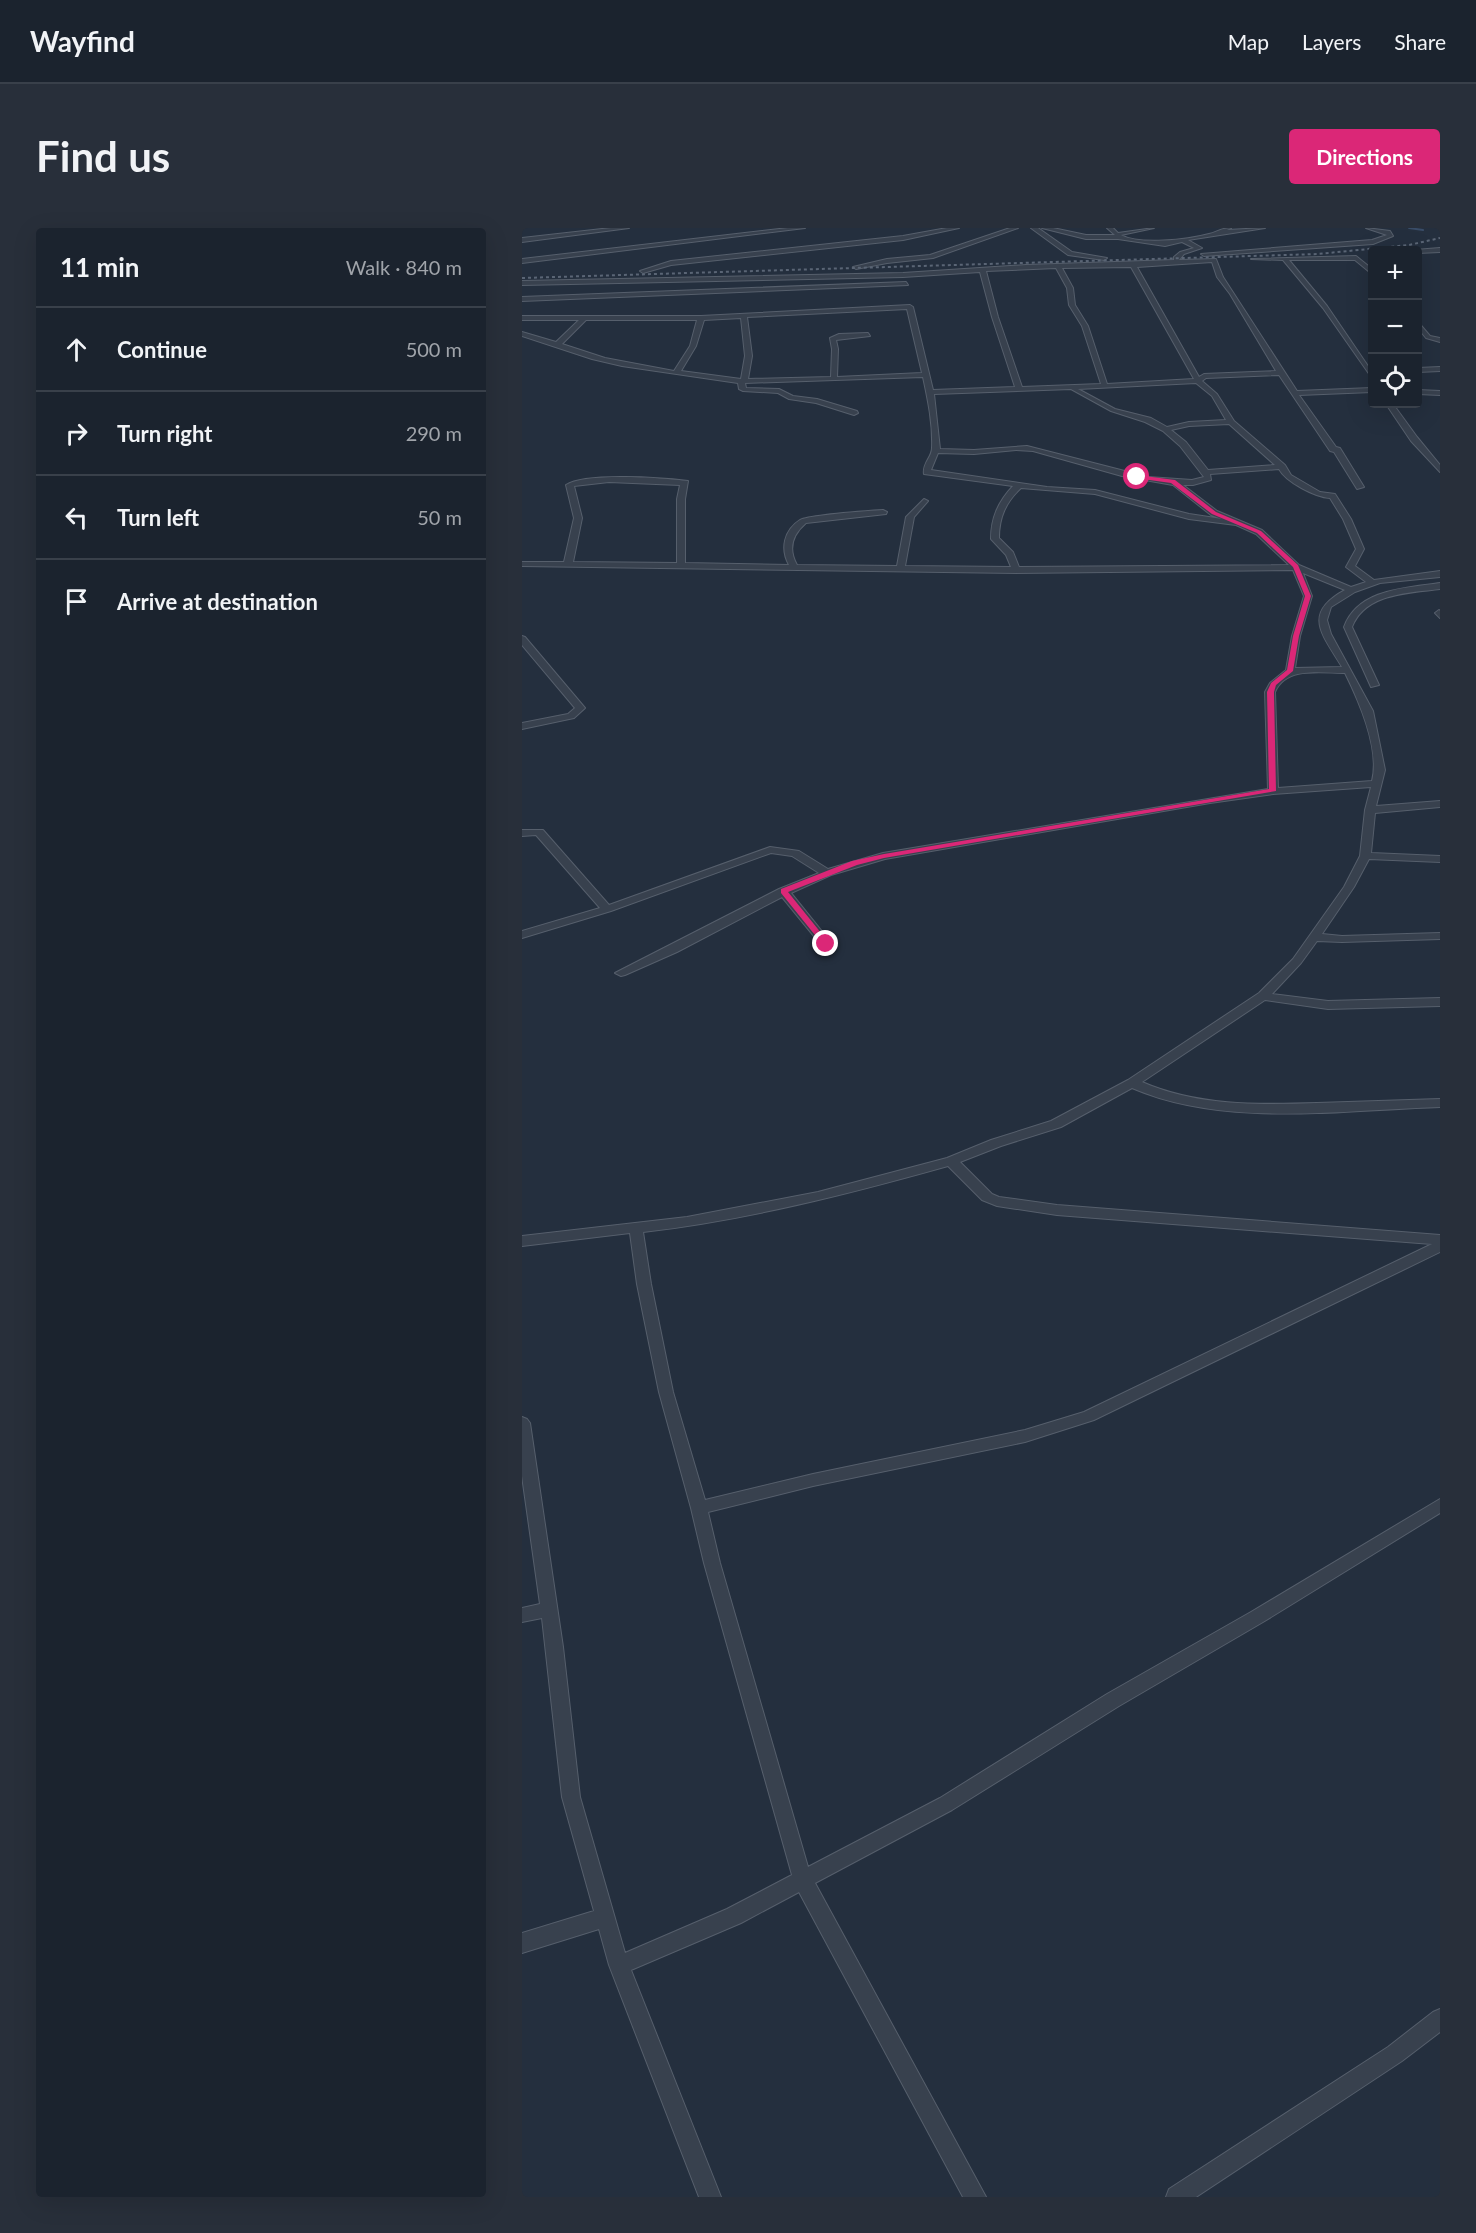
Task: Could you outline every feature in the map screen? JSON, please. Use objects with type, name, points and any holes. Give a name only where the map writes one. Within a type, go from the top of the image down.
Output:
[{"type":"street","points":[[522,238],[626,228]]},
{"type":"street","points":[[522,261],[802,228]]},
{"type":"street","points":[[643,271],[671,263],[903,238],[956,228]]},
{"type":"street","points":[[856,267],[931,257],[1015,228]]},
{"type":"street","points":[[1034,228],[1074,255],[1104,258],[1237,260]]},
{"type":"street","points":[[1045,228],[1086,237],[1117,236],[1165,244],[1262,228]]},
{"type":"street","points":[[1110,228],[1117,236]]},
{"type":"street","points":[[1117,236],[1151,228]]},
{"type":"street","points":[[1218,234],[1228,228]]},
{"type":"street","points":[[522,283],[903,274],[1133,265],[1373,242],[1390,236],[1388,232],[1369,228]]},
{"type":"street","points":[[522,238],[540,230]]},
{"type":"street","points":[[706,233],[712,239]]},
{"type":"street","points":[[1165,244],[1183,240],[1199,248],[1178,259]]},
{"type":"street","points":[[1422,251],[1440,250]]},
{"type":"street","points":[[1426,251],[1433,257]]},
{"type":"street","points":[[1249,259],[1286,260],[1366,256]]},
{"type":"street","points":[[1356,258],[1368,268]]},
{"type":"street","points":[[1214,260],[1221,279],[1359,488]]},
{"type":"street","points":[[1286,260],[1325,307],[1368,369]]},
{"type":"street","points":[[1133,265],[1198,381],[1215,395],[1231,422],[1282,467],[1285,476],[1292,482],[1302,483],[1317,496],[1332,496],[1347,519],[1360,549],[1350,567],[1371,582]]},
{"type":"street","points":[[1058,267],[1070,288],[1072,305],[1085,326],[1105,387]]},
{"type":"street","points":[[983,271],[995,317],[1019,389]]},
{"type":"street","points":[[903,274],[930,392],[936,452],[927,472],[1098,493],[1160,509],[1236,523]]},
{"type":"street","points":[[522,299],[906,284]]},
{"type":"street","points":[[522,318],[700,318],[910,307]]},
{"type":"street","points":[[744,316],[743,328],[748,339],[750,364],[742,389],[779,391],[791,398],[817,401],[854,413]]},
{"type":"street","points":[[558,344],[585,317]]},
{"type":"street","points":[[677,372],[693,346],[700,318]]},
{"type":"street","points":[[1422,329],[1428,337],[1440,340]]},
{"type":"street","points":[[522,334],[605,361],[743,381],[834,380],[926,375]]},
{"type":"street","points":[[834,380],[835,349],[832,339],[839,336],[868,335]]},
{"type":"street","points":[[1422,370],[1440,369]]},
{"type":"street","points":[[930,392],[1105,387],[1198,381],[1204,376],[1281,373]]},
{"type":"street","points":[[936,452],[983,451],[1004,447],[1032,449],[1119,473],[1173,481],[1208,478],[1206,472],[1183,444],[1166,429],[1148,420],[1120,413],[1069,388]]},
{"type":"street","points":[[1296,393],[1368,390]]},
{"type":"street","points":[[1422,393],[1440,393]]},
{"type":"street","points":[[1393,408],[1414,439],[1440,470]]},
{"type":"street","points":[[1166,429],[1189,424],[1231,422]]},
{"type":"street","points":[[1206,472],[1282,467]]},
{"type":"street","points":[[568,564],[578,518],[570,485],[616,481],[685,483],[680,497],[683,548],[681,566]]},
{"type":"street","points":[[1173,481],[1204,507],[1259,532],[1296,567],[1351,590]]},
{"type":"street","points":[[1016,570],[1010,554],[995,539],[995,516],[1006,498],[1020,485]]},
{"type":"street","points":[[900,569],[910,517],[924,501]]},
{"type":"street","points":[[794,567],[787,558],[786,546],[795,528],[804,521],[883,512]]},
{"type":"street","points":[[522,564],[1016,570],[1296,567]]},
{"type":"street","points":[[1290,671],[1296,636],[1308,596],[1296,567]]},
{"type":"street","points":[[522,1241],[636,1229],[818,1197],[951,1161],[996,1143],[1056,1124],[1132,1083],[1263,996],[1315,937],[1349,887],[1365,856],[1370,810],[1380,770],[1368,711],[1327,634],[1323,620],[1327,606],[1351,590],[1371,582],[1440,574]]},
{"type":"street","points":[[1374,685],[1348,627],[1349,621],[1362,605],[1386,595],[1440,586]]},
{"type":"street","points":[[522,639],[580,708],[571,716],[522,726]]},
{"type":"street","points":[[1273,791],[1270,692],[1273,685],[1290,671],[1348,670]]},
{"type":"street","points":[[621,973],[706,933],[783,891],[855,863],[884,856],[1273,791],[1377,784]]},
{"type":"street","points":[[1370,810],[1440,804]]},
{"type":"street","points":[[522,833],[539,832],[607,909]]},
{"type":"street","points":[[522,935],[607,909],[770,850],[795,853],[827,873]]},
{"type":"street","points":[[1365,856],[1440,859]]},
{"type":"street","points":[[783,891],[826,944]]},
{"type":"street","points":[[1315,937],[1342,939],[1440,936]]},
{"type":"street","points":[[1263,996],[1328,1005],[1440,1002]]},
{"type":"street","points":[[1132,1083],[1149,1092],[1173,1098],[1250,1110],[1440,1103]]},
{"type":"street","points":[[951,1161],[987,1197],[997,1201],[1057,1210],[1440,1240]]},
{"type":"street","points":[[636,1229],[644,1284],[666,1392],[699,1508],[711,1563],[802,1878],[975,2197]]},
{"type":"street","points":[[699,1508],[813,1480],[1025,1436],[1089,1416],[1440,1246]]},
{"type":"street","points":[[522,1423],[549,1609],[571,1797],[619,1965],[710,2197]]},
{"type":"street","points":[[619,1965],[734,1916],[802,1878],[946,1804],[1113,1700],[1257,1617],[1440,1505]]},
{"type":"street","points":[[522,1615],[549,1609]]},
{"type":"street","points":[[522,1943],[606,1917]]},
{"type":"street","points":[[1177,2197],[1395,2054],[1440,2019]]},
{"type":"waterway","points":[[1409,228],[1423,230]]},
{"type":"railway","points":[[522,278],[1318,254],[1409,245],[1440,238]]},
{"type":"route","points":[[826,944],[783,891],[855,863],[884,856],[1273,791],[1270,692],[1273,685],[1290,671],[1296,636],[1308,596],[1296,567],[1259,532],[1214,513],[1173,481],[1137,477]]}]
